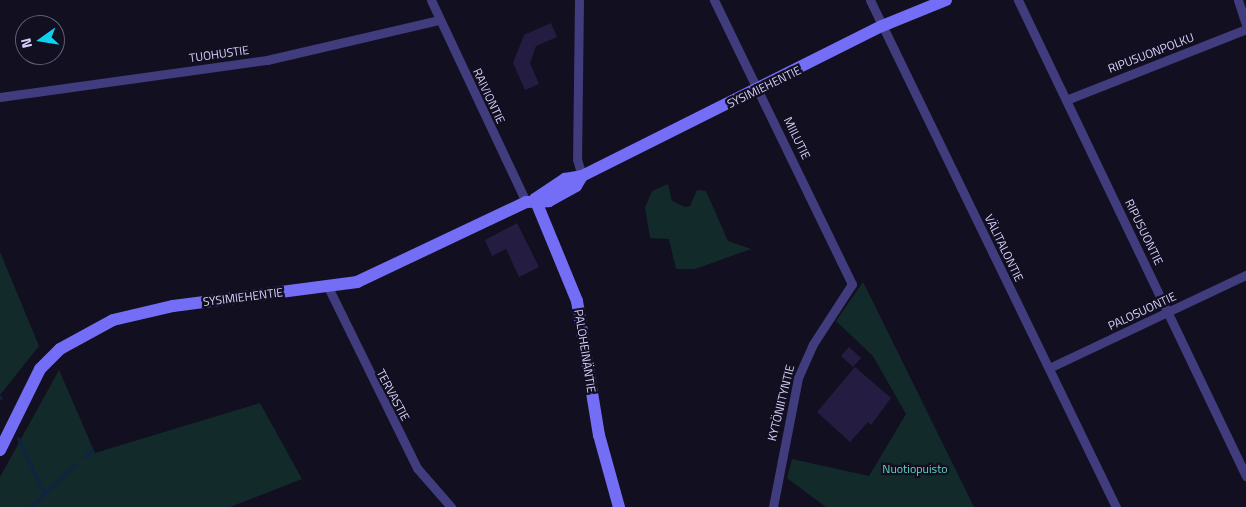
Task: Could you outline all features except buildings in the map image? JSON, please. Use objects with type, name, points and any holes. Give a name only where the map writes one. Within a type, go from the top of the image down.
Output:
[{"type":"street","name":"RAIVIONTIE","points":[[431,0],[439,20],[531,201]]},
{"type":"street","points":[[579,0],[577,159],[582,176]]},
{"type":"street","name":"MIILUTIE","points":[[714,0],[760,90],[852,289]]},
{"type":"street","name":"VÄLITALONTIE","points":[[870,0],[1116,507]]},
{"type":"street","name":"SYSIMIEHENTIE","points":[[0,450],[40,369],[60,348],[113,320],[173,306],[328,287],[367,278],[531,201],[565,179],[582,176],[760,90],[882,26],[946,0]]},
{"type":"street","name":"RIPUSUONTIE","points":[[1018,0],[1246,476]]},
{"type":"street","points":[[1238,0],[1246,24]]},
{"type":"street","name":"TUOHUSTIE","points":[[0,97],[267,60],[439,20]]},
{"type":"street","name":"RIPUSUONPOLKU","points":[[1066,100],[1246,29]]},
{"type":"street","name":"PALOHEINÄNTIE","points":[[531,201],[577,301],[598,428],[619,507]]},
{"type":"street","name":"PALOSUONTIE","points":[[1048,368],[1246,275]]},
{"type":"street","name":"TERVASTIE","points":[[328,287],[417,468],[451,507]]},
{"type":"street","name":"KYTÖNIITYNTIE","points":[[773,507],[798,378],[822,329],[852,289]]},
{"type":"green space","points":[[668,184],[672,201],[685,207],[690,206],[697,190],[706,191],[728,241],[751,249],[695,269],[676,269],[669,239],[650,238],[645,208],[652,191]]},
{"type":"green space","points":[[0,252],[39,346],[0,395]]},
{"type":"green space","name":"Nuotiopuisto","points":[[863,282],[974,507],[826,507],[787,478],[792,459],[869,476],[906,414],[873,356],[836,321]]},
{"type":"green space","points":[[59,370],[95,453],[260,403],[302,479],[230,507],[0,507],[0,477]]},
{"type":"waterway","points":[[18,438],[44,494]]},
{"type":"waterway","points":[[84,457],[92,450]]},
{"type":"waterway","points":[[30,507],[76,464]]}]
